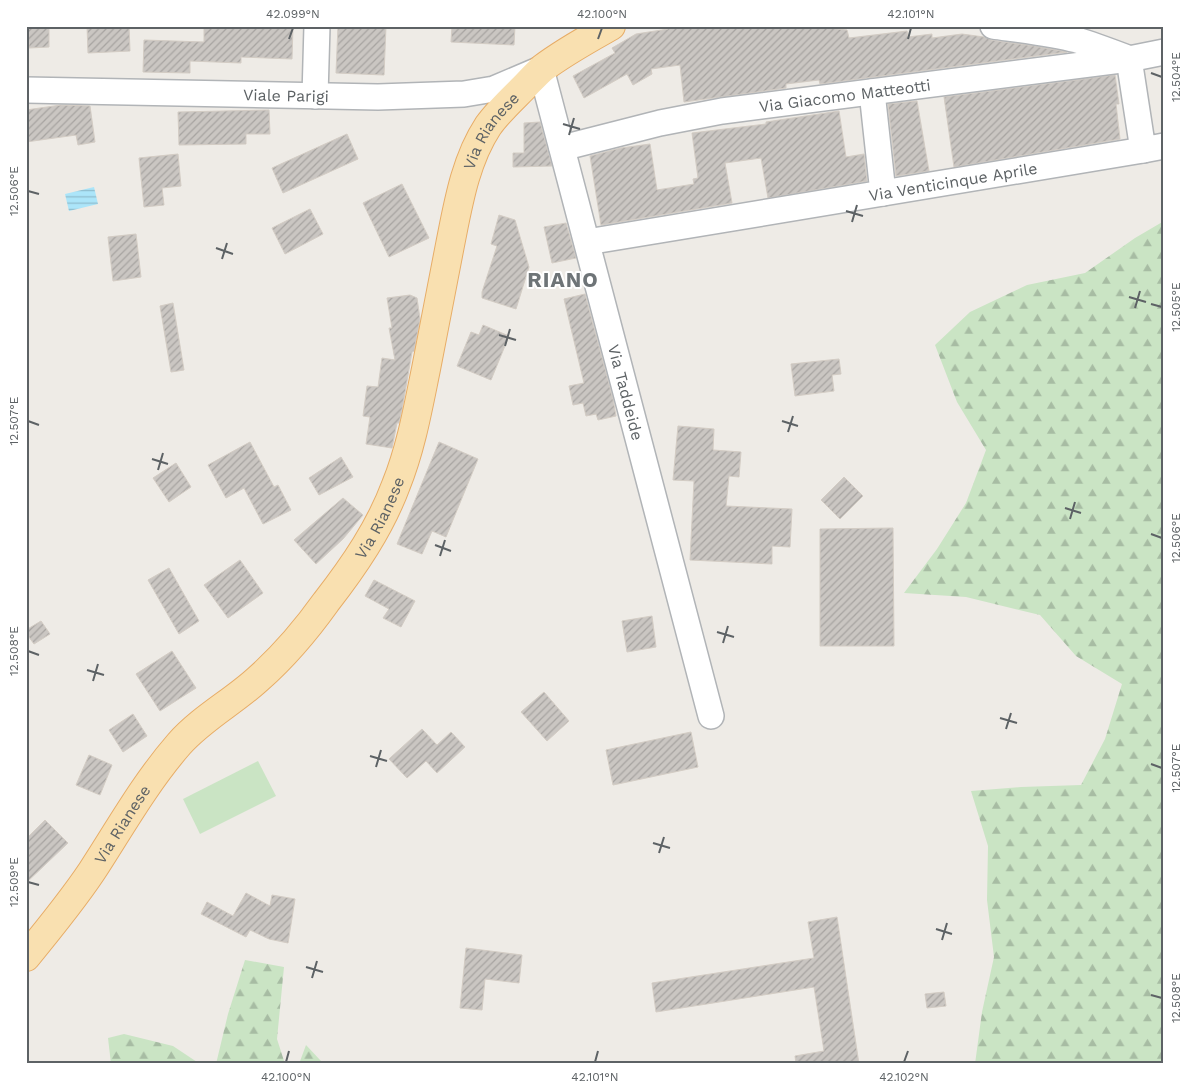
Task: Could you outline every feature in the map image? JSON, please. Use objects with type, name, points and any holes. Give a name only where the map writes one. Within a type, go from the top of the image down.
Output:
[{"type":"main road","name":"Via Rianese","points":[[26,957],[87,878],[136,800],[179,743],[204,720],[258,680],[294,643],[342,582],[376,529],[398,482],[415,424],[455,220],[473,156],[485,132],[495,118],[541,69],[611,26]]},
{"type":"street","points":[[315,96],[317,26]]},
{"type":"street","points":[[993,26],[1064,37],[1129,58],[1153,148]]},
{"type":"street","name":"Via Giacomo Matteotti","points":[[562,148],[660,123],[722,111],[1164,52]]},
{"type":"street","name":"Viale Parigi","points":[[26,90],[378,97],[472,94],[494,89],[541,69]]},
{"type":"street","name":"Via Taddeide","points":[[541,69],[711,716]]},
{"type":"street","points":[[872,92],[883,193]]},
{"type":"street","name":"Via Venticinque Aprile","points":[[587,242],[1153,148]]},
{"type":"green space","points":[[1164,221],[1164,1064],[975,1064],[982,1012],[994,957],[987,900],[988,846],[971,791],[1081,785],[1105,739],[1122,684],[1076,656],[1040,615],[966,597],[904,593],[937,549],[966,503],[986,450],[957,402],[935,345],[970,312],[1027,285],[1085,273],[1135,238]]},
{"type":"green space","points":[[258,761],[276,796],[200,834],[183,799]]},
{"type":"green space","points":[[245,960],[284,967],[277,1039],[285,1064],[216,1064],[228,1014]]},
{"type":"green space","points":[[124,1034],[173,1046],[200,1064],[111,1064],[108,1038]]},
{"type":"green space","points":[[306,1045],[321,1061],[324,1064],[299,1064]]},
{"type":"water","points":[[94,187],[98,204],[69,211],[65,194]]},
{"type":"building","points":[[26,26],[49,26],[49,47],[29,48],[29,41],[26,41]]},
{"type":"building","points":[[87,26],[129,26],[130,51],[88,53]]},
{"type":"building","points":[[204,26],[293,26],[292,59],[241,57],[241,63],[190,61],[190,73],[143,72],[144,40],[204,42]]},
{"type":"building","points":[[338,26],[386,26],[384,75],[336,73]]},
{"type":"building","points":[[452,26],[515,26],[514,45],[451,42]]},
{"type":"building","points":[[667,26],[808,26],[847,30],[849,38],[907,31],[908,37],[932,34],[932,38],[962,34],[1067,52],[820,84],[819,80],[786,84],[786,88],[684,102],[680,65],[651,69],[652,74],[633,85],[627,74],[584,98],[573,76],[615,53],[612,48],[636,34],[668,29]]},
{"type":"building","points":[[1115,75],[1119,104],[1116,104],[1120,139],[954,167],[944,97]]},
{"type":"building","points":[[917,101],[929,171],[896,176],[888,104]]},
{"type":"building","points":[[61,105],[90,106],[95,142],[78,145],[76,135],[26,142],[26,110]]},
{"type":"building","points":[[269,110],[270,134],[246,134],[246,144],[179,145],[178,112]]},
{"type":"building","points":[[839,111],[846,157],[864,154],[867,181],[768,198],[761,158],[725,163],[732,203],[601,225],[590,156],[621,148],[650,144],[657,190],[694,184],[693,179],[698,178],[692,133],[766,124],[766,122]]},
{"type":"building","points":[[540,122],[552,166],[513,167],[513,153],[524,153],[524,123]]},
{"type":"building","points":[[347,134],[358,159],[283,193],[272,168]]},
{"type":"building","points":[[178,154],[181,186],[162,188],[164,205],[144,207],[139,158]]},
{"type":"building","points":[[402,184],[429,238],[389,257],[363,203]]},
{"type":"building","points":[[310,209],[323,234],[285,254],[272,228]]},
{"type":"building","points":[[499,215],[515,220],[529,267],[516,309],[482,298],[482,292],[497,246],[491,244]]},
{"type":"building","points":[[566,223],[576,258],[552,263],[544,227]]},
{"type":"building","points":[[136,234],[141,277],[113,281],[108,237]]},
{"type":"building","points":[[585,294],[616,416],[598,420],[596,414],[586,416],[583,403],[573,405],[569,386],[584,383],[564,299]]},
{"type":"building","points":[[410,295],[417,298],[420,319],[402,410],[399,423],[397,423],[392,448],[366,444],[370,417],[363,416],[367,386],[378,387],[382,358],[395,360],[389,328],[392,328],[387,298]]},
{"type":"building","points":[[173,303],[184,370],[171,372],[160,306]]},
{"type":"building","points":[[483,325],[509,336],[491,380],[457,366],[471,332],[479,335]]},
{"type":"building","points":[[839,359],[841,374],[832,375],[834,391],[795,396],[791,364]]},
{"type":"building","points":[[678,426],[714,429],[713,450],[741,452],[739,477],[729,476],[726,506],[792,509],[790,547],[772,546],[772,564],[690,560],[694,481],[673,480]]},
{"type":"building","points":[[250,442],[274,487],[278,485],[291,510],[263,524],[244,488],[226,498],[208,465]]},
{"type":"building","points":[[439,442],[478,459],[446,537],[432,531],[422,554],[397,544]]},
{"type":"building","points":[[341,457],[353,477],[319,495],[309,478]]},
{"type":"building","points":[[176,463],[191,487],[169,502],[153,478]]},
{"type":"building","points":[[844,477],[863,496],[840,519],[821,500]]},
{"type":"building","points":[[343,498],[363,515],[343,539],[316,564],[294,540]]},
{"type":"building","points":[[893,528],[894,646],[820,646],[820,529]]},
{"type":"building","points":[[240,560],[263,593],[228,618],[204,585]]},
{"type":"building","points":[[169,568],[199,621],[179,634],[148,580]]},
{"type":"building","points":[[374,580],[415,601],[401,627],[383,618],[389,609],[365,596]]},
{"type":"building","points":[[652,616],[656,647],[627,652],[622,621]]},
{"type":"building","points":[[41,621],[50,634],[34,644],[26,630]]},
{"type":"building","points":[[172,651],[196,688],[160,711],[136,674]]},
{"type":"building","points":[[544,692],[569,721],[547,741],[521,712]]},
{"type":"building","points":[[133,714],[147,736],[123,752],[109,730]]},
{"type":"building","points":[[422,729],[437,745],[451,732],[465,747],[437,773],[426,761],[407,778],[389,759]]},
{"type":"building","points":[[691,732],[698,767],[613,785],[606,750]]},
{"type":"building","points":[[89,755],[112,765],[100,795],[76,785]]},
{"type":"building","points":[[45,820],[68,843],[26,883],[26,839]]},
{"type":"building","points":[[246,893],[270,906],[272,895],[295,899],[288,943],[269,939],[250,930],[246,937],[201,914],[207,902],[233,916]]},
{"type":"building","points":[[837,917],[859,1064],[796,1064],[795,1056],[824,1051],[814,987],[656,1012],[652,983],[814,958],[808,922]]},
{"type":"building","points":[[466,948],[522,955],[519,983],[485,979],[482,1010],[460,1008]]},
{"type":"building","points":[[944,992],[946,1006],[927,1008],[925,994]]},
{"type":"district","name":"RIANO","points":[[563,280]]}]
